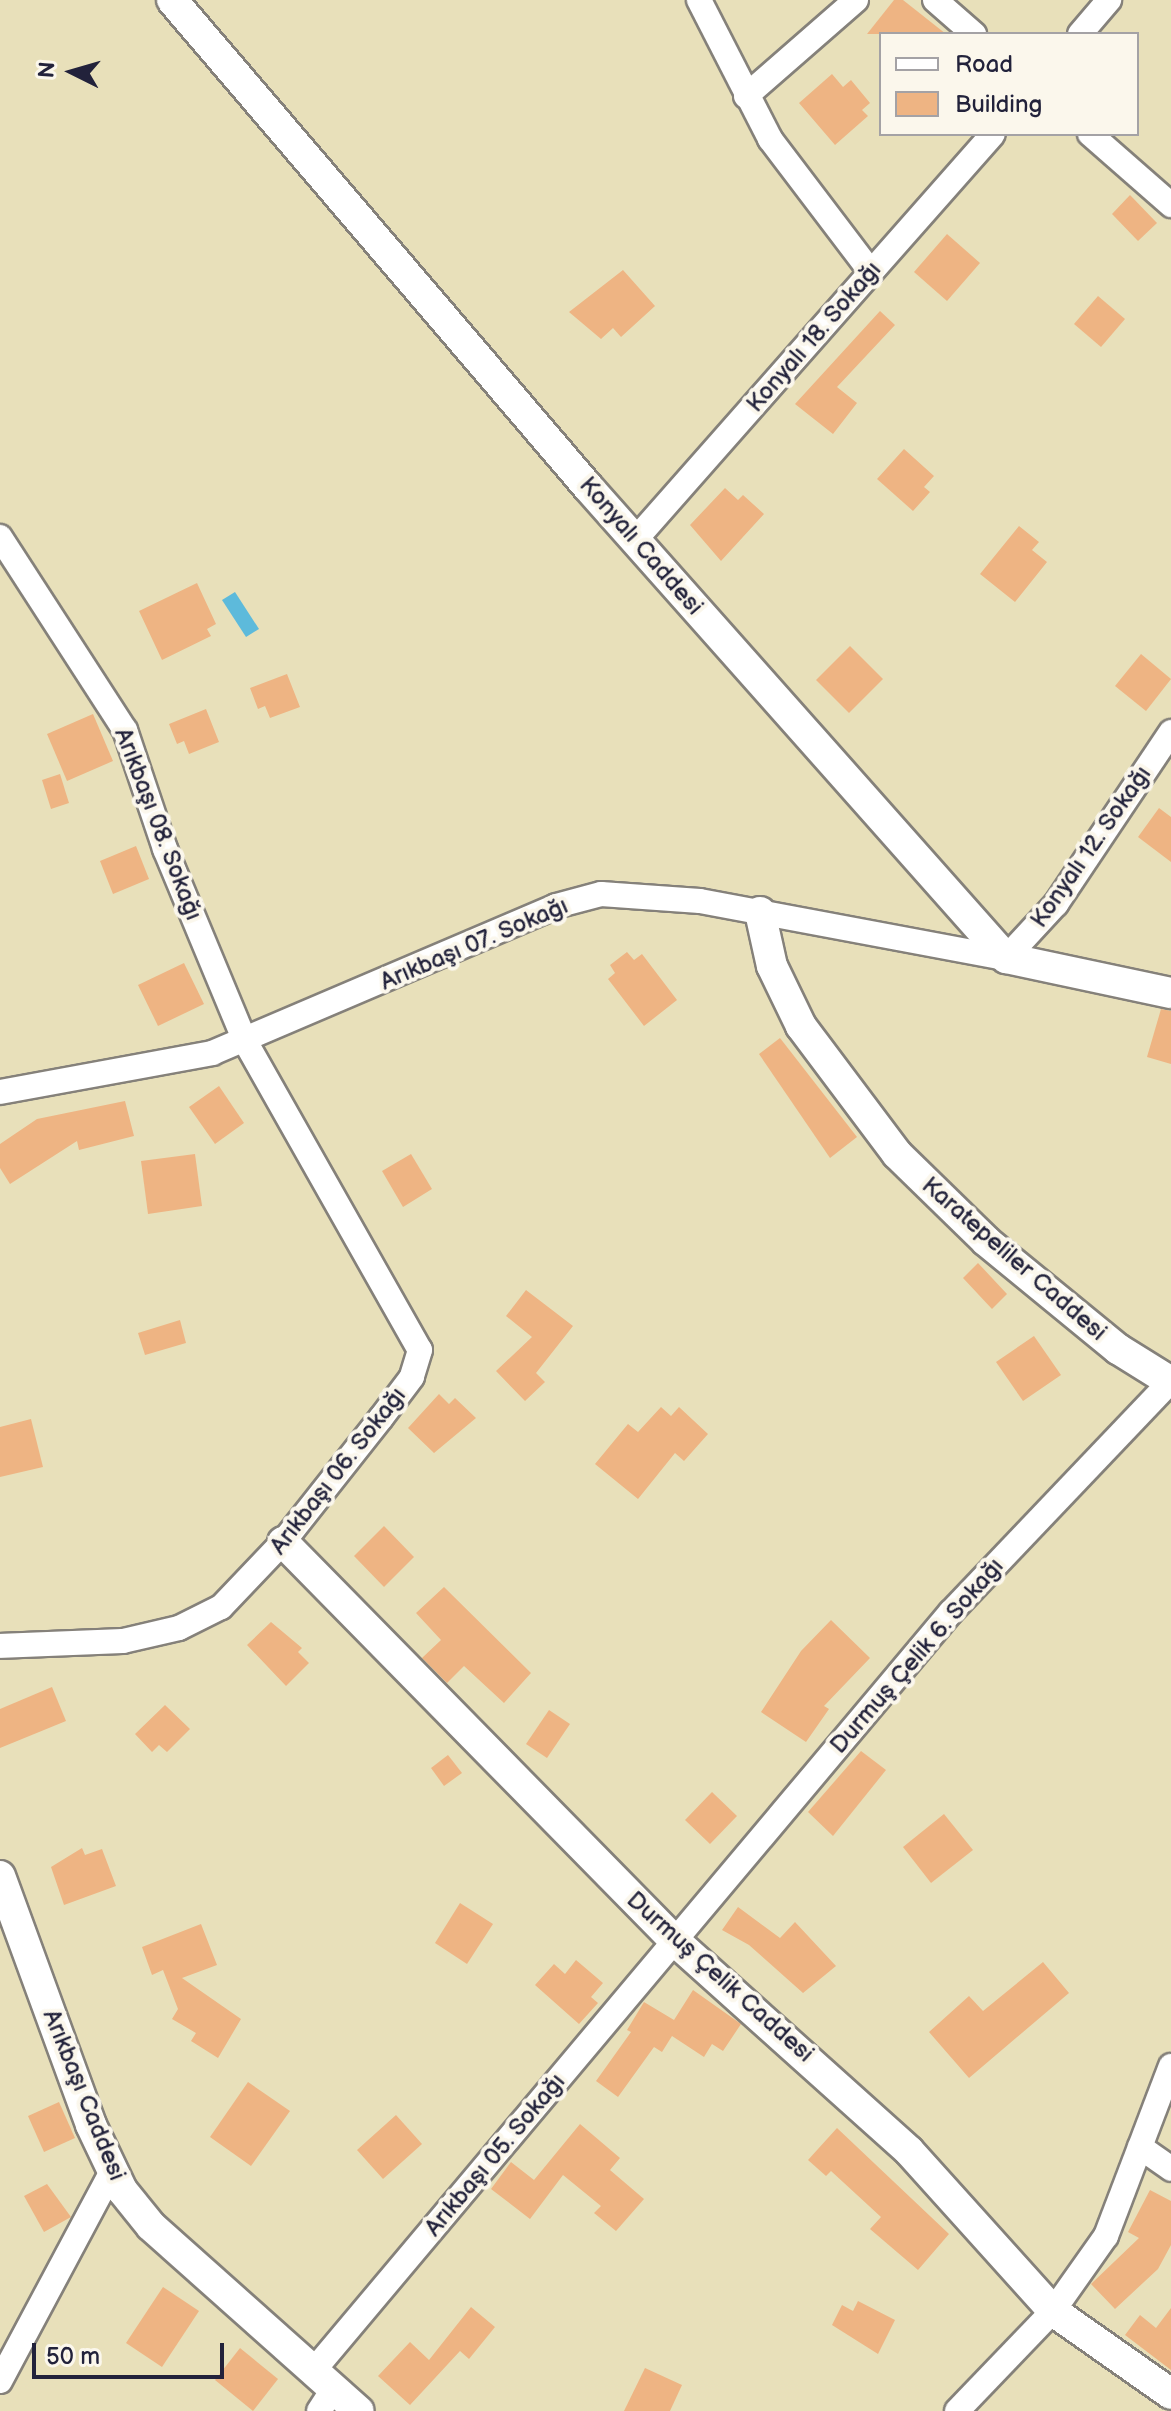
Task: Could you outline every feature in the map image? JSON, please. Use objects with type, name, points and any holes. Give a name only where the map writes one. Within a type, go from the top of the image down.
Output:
[{"type":"street","name":"Konyalı Caddesi","points":[[172,0],[635,540],[1006,958]]},
{"type":"street","points":[[699,0],[746,96],[783,158],[871,272]]},
{"type":"street","points":[[746,96],[856,0]]},
{"type":"street","points":[[935,0],[972,32]]},
{"type":"street","points":[[1082,32],[1109,0]]},
{"type":"street","name":"Konyalı 18. Sokağı","points":[[635,540],[991,136]]},
{"type":"street","points":[[1092,136],[1171,205]]},
{"type":"street","name":"Arıkbaşı 08. Sokağı","points":[[0,537],[125,730],[165,849],[245,1041]]},
{"type":"street","name":"Konyalı 12. Sokağı","points":[[1006,958],[1056,904],[1171,732]]},
{"type":"street","name":"Arıkbaşı 07. Sokağı","points":[[0,1092],[170,1062],[245,1041],[556,906],[601,894],[662,897],[760,912],[1006,958]]},
{"type":"street","name":"Karatepeliler Caddesi","points":[[760,912],[772,966],[801,1026],[897,1154],[1011,1262],[1127,1356],[1171,1382]]},
{"type":"street","points":[[1006,958],[1171,993]]},
{"type":"street","name":"Arıkbaşı 06. Sokağı","points":[[0,1646],[123,1641],[189,1625],[244,1587],[412,1377],[420,1350],[245,1041]]},
{"type":"street","name":"Durmuş Çelik 6. Sokağı","points":[[675,1941],[951,1612],[1171,1382]]},
{"type":"street","name":"Durmuş Çelik Caddesi","points":[[283,1542],[675,1941],[909,2151],[1053,2311],[1171,2394]]},
{"type":"street","name":"Arıkbaşı Caddesi","points":[[0,1876],[112,2171],[151,2226],[322,2390],[359,2411]]},
{"type":"street","name":"Arıkbaşı 05. Sokağı","points":[[322,2390],[675,1941]]},
{"type":"street","points":[[957,2411],[1053,2311],[1106,2236],[1171,2066]]},
{"type":"street","points":[[1140,2147],[1171,2169]]},
{"type":"street","points":[[0,2381],[112,2171]]},
{"type":"water","points":[[235,592],[259,629],[246,637],[222,600]]},
{"type":"building","points":[[894,0],[903,0],[943,32],[879,32],[867,34]]},
{"type":"building","points":[[832,74],[843,87],[851,80],[870,103],[862,110],[868,116],[835,145],[799,103]]},
{"type":"building","points":[[1130,195],[1157,223],[1138,241],[1112,214]]},
{"type":"building","points":[[947,234],[980,263],[947,301],[914,272]]},
{"type":"building","points":[[623,270],[655,306],[621,337],[613,328],[601,339],[569,312]]},
{"type":"building","points":[[1098,296],[1125,319],[1101,347],[1074,324]]},
{"type":"building","points":[[880,311],[895,325],[837,387],[857,403],[833,434],[795,404]]},
{"type":"building","points":[[904,449],[934,476],[924,487],[930,492],[913,511],[877,479]]},
{"type":"building","points":[[725,488],[738,500],[743,495],[764,514],[721,561],[690,525]]},
{"type":"building","points":[[1019,526],[1039,542],[1032,550],[1047,562],[1015,602],[980,574]]},
{"type":"building","points":[[197,583],[216,624],[207,629],[211,636],[162,660],[139,611]]},
{"type":"building","points":[[850,646],[883,679],[849,713],[816,680]]},
{"type":"building","points":[[1141,654],[1171,679],[1146,711],[1115,686]]},
{"type":"building","points":[[287,674],[300,707],[270,718],[265,706],[258,709],[250,688]]},
{"type":"building","points":[[206,709],[219,742],[189,754],[184,741],[177,744],[169,724]]},
{"type":"building","points":[[93,714],[113,761],[67,781],[47,734]]},
{"type":"building","points":[[60,774],[69,803],[51,809],[42,780]]},
{"type":"building","points":[[1159,808],[1171,817],[1171,862],[1138,837]]},
{"type":"building","points":[[136,846],[149,879],[113,894],[100,861]]},
{"type":"building","points":[[627,952],[634,960],[642,954],[677,1000],[644,1026],[608,979],[615,973],[610,965]]},
{"type":"building","points":[[184,963],[204,1004],[158,1026],[138,985]]},
{"type":"building","points":[[1161,1009],[1171,1011],[1171,1064],[1147,1057]]},
{"type":"building","points":[[780,1038],[857,1137],[830,1158],[759,1054]]},
{"type":"building","points":[[219,1086],[244,1123],[215,1144],[189,1107]]},
{"type":"building","points":[[125,1101],[134,1136],[79,1150],[77,1141],[10,1184],[0,1168],[0,1144],[37,1119]]},
{"type":"building","points":[[195,1154],[202,1206],[148,1214],[141,1161]]},
{"type":"building","points":[[411,1154],[432,1189],[403,1207],[382,1171]]},
{"type":"building","points":[[978,1263],[1007,1294],[992,1309],[963,1278]]},
{"type":"building","points":[[526,1290],[573,1326],[536,1373],[545,1382],[525,1401],[496,1371],[532,1337],[506,1316]]},
{"type":"building","points":[[180,1320],[186,1343],[145,1355],[138,1333]]},
{"type":"building","points":[[1034,1336],[1061,1375],[1023,1401],[996,1362]]},
{"type":"building","points":[[439,1394],[449,1404],[455,1398],[476,1418],[434,1453],[408,1428]]},
{"type":"building","points":[[661,1407],[671,1416],[679,1407],[708,1434],[684,1461],[675,1453],[638,1499],[595,1464],[628,1424],[638,1432]]},
{"type":"building","points":[[31,1419],[43,1467],[0,1477],[0,1427]]},
{"type":"building","points":[[384,1526],[414,1557],[384,1587],[354,1556]]},
{"type":"building","points":[[444,1587],[531,1673],[504,1703],[464,1666],[447,1683],[422,1658],[441,1640],[416,1613]]},
{"type":"building","points":[[831,1620],[870,1658],[824,1706],[829,1709],[806,1742],[761,1712],[801,1651]]},
{"type":"building","points":[[271,1622],[302,1648],[298,1652],[309,1663],[286,1686],[247,1645]]},
{"type":"building","points":[[52,1687],[66,1721],[0,1748],[0,1709]]},
{"type":"building","points":[[165,1705],[190,1729],[167,1752],[159,1745],[152,1752],[135,1734]]},
{"type":"building","points":[[549,1710],[570,1724],[547,1758],[526,1744]]},
{"type":"building","points":[[861,1751],[886,1770],[833,1836],[808,1812]]},
{"type":"building","points":[[448,1755],[462,1773],[444,1786],[431,1768]]},
{"type":"building","points":[[712,1792],[737,1816],[710,1844],[685,1820]]},
{"type":"building","points":[[944,1814],[973,1850],[931,1883],[903,1847]]},
{"type":"building","points":[[82,1848],[85,1855],[102,1849],[116,1886],[64,1905],[51,1867]]},
{"type":"building","points":[[460,1903],[493,1924],[467,1964],[435,1943]]},
{"type":"building","points":[[738,1907],[780,1938],[795,1922],[836,1966],[803,1993],[749,1945],[722,1930]]},
{"type":"building","points":[[201,1924],[217,1965],[182,1978],[241,2019],[218,2058],[191,2041],[196,2033],[172,2019],[178,2009],[163,1970],[152,1975],[142,1947]]},
{"type":"building","points":[[576,1960],[603,1983],[591,1997],[598,2003],[579,2024],[535,1985],[554,1964],[565,1974]]},
{"type":"building","points":[[1043,1962],[1069,1993],[969,2078],[929,2032],[969,1996],[983,2011]]},
{"type":"building","points":[[693,1990],[741,2024],[723,2051],[712,2044],[704,2057],[672,2036],[662,2052],[654,2047],[618,2097],[596,2081],[631,2032],[627,2030],[644,2002],[674,2020]]},
{"type":"building","points":[[248,2082],[290,2111],[251,2166],[210,2137]]},
{"type":"building","points":[[59,2102],[75,2138],[44,2152],[28,2116]]},
{"type":"building","points":[[396,2115],[422,2144],[383,2179],[357,2150]]},
{"type":"building","points":[[580,2124],[620,2158],[610,2170],[644,2199],[616,2231],[594,2213],[601,2206],[563,2175],[530,2219],[491,2189],[511,2162],[534,2180]]},
{"type":"building","points":[[837,2128],[949,2234],[918,2270],[870,2229],[881,2217],[831,2171],[826,2176],[808,2160]]},
{"type":"building","points":[[47,2184],[71,2217],[44,2232],[24,2196]]},
{"type":"building","points":[[1150,2190],[1171,2201],[1171,2245],[1158,2269],[1115,2309],[1091,2284],[1139,2238],[1128,2232]]},
{"type":"building","points":[[163,2287],[199,2311],[162,2367],[126,2343]]},
{"type":"building","points":[[858,2301],[895,2320],[878,2354],[832,2325],[842,2305],[853,2311]]},
{"type":"building","points":[[471,2307],[495,2327],[469,2359],[460,2351],[410,2405],[378,2376],[410,2342],[429,2360]]},
{"type":"building","points":[[1171,2308],[1171,2370],[1125,2335],[1140,2315],[1156,2328]]},
{"type":"building","points":[[240,2348],[278,2379],[253,2411],[215,2380]]},
{"type":"building","points":[[645,2368],[682,2385],[670,2411],[624,2411]]}]
